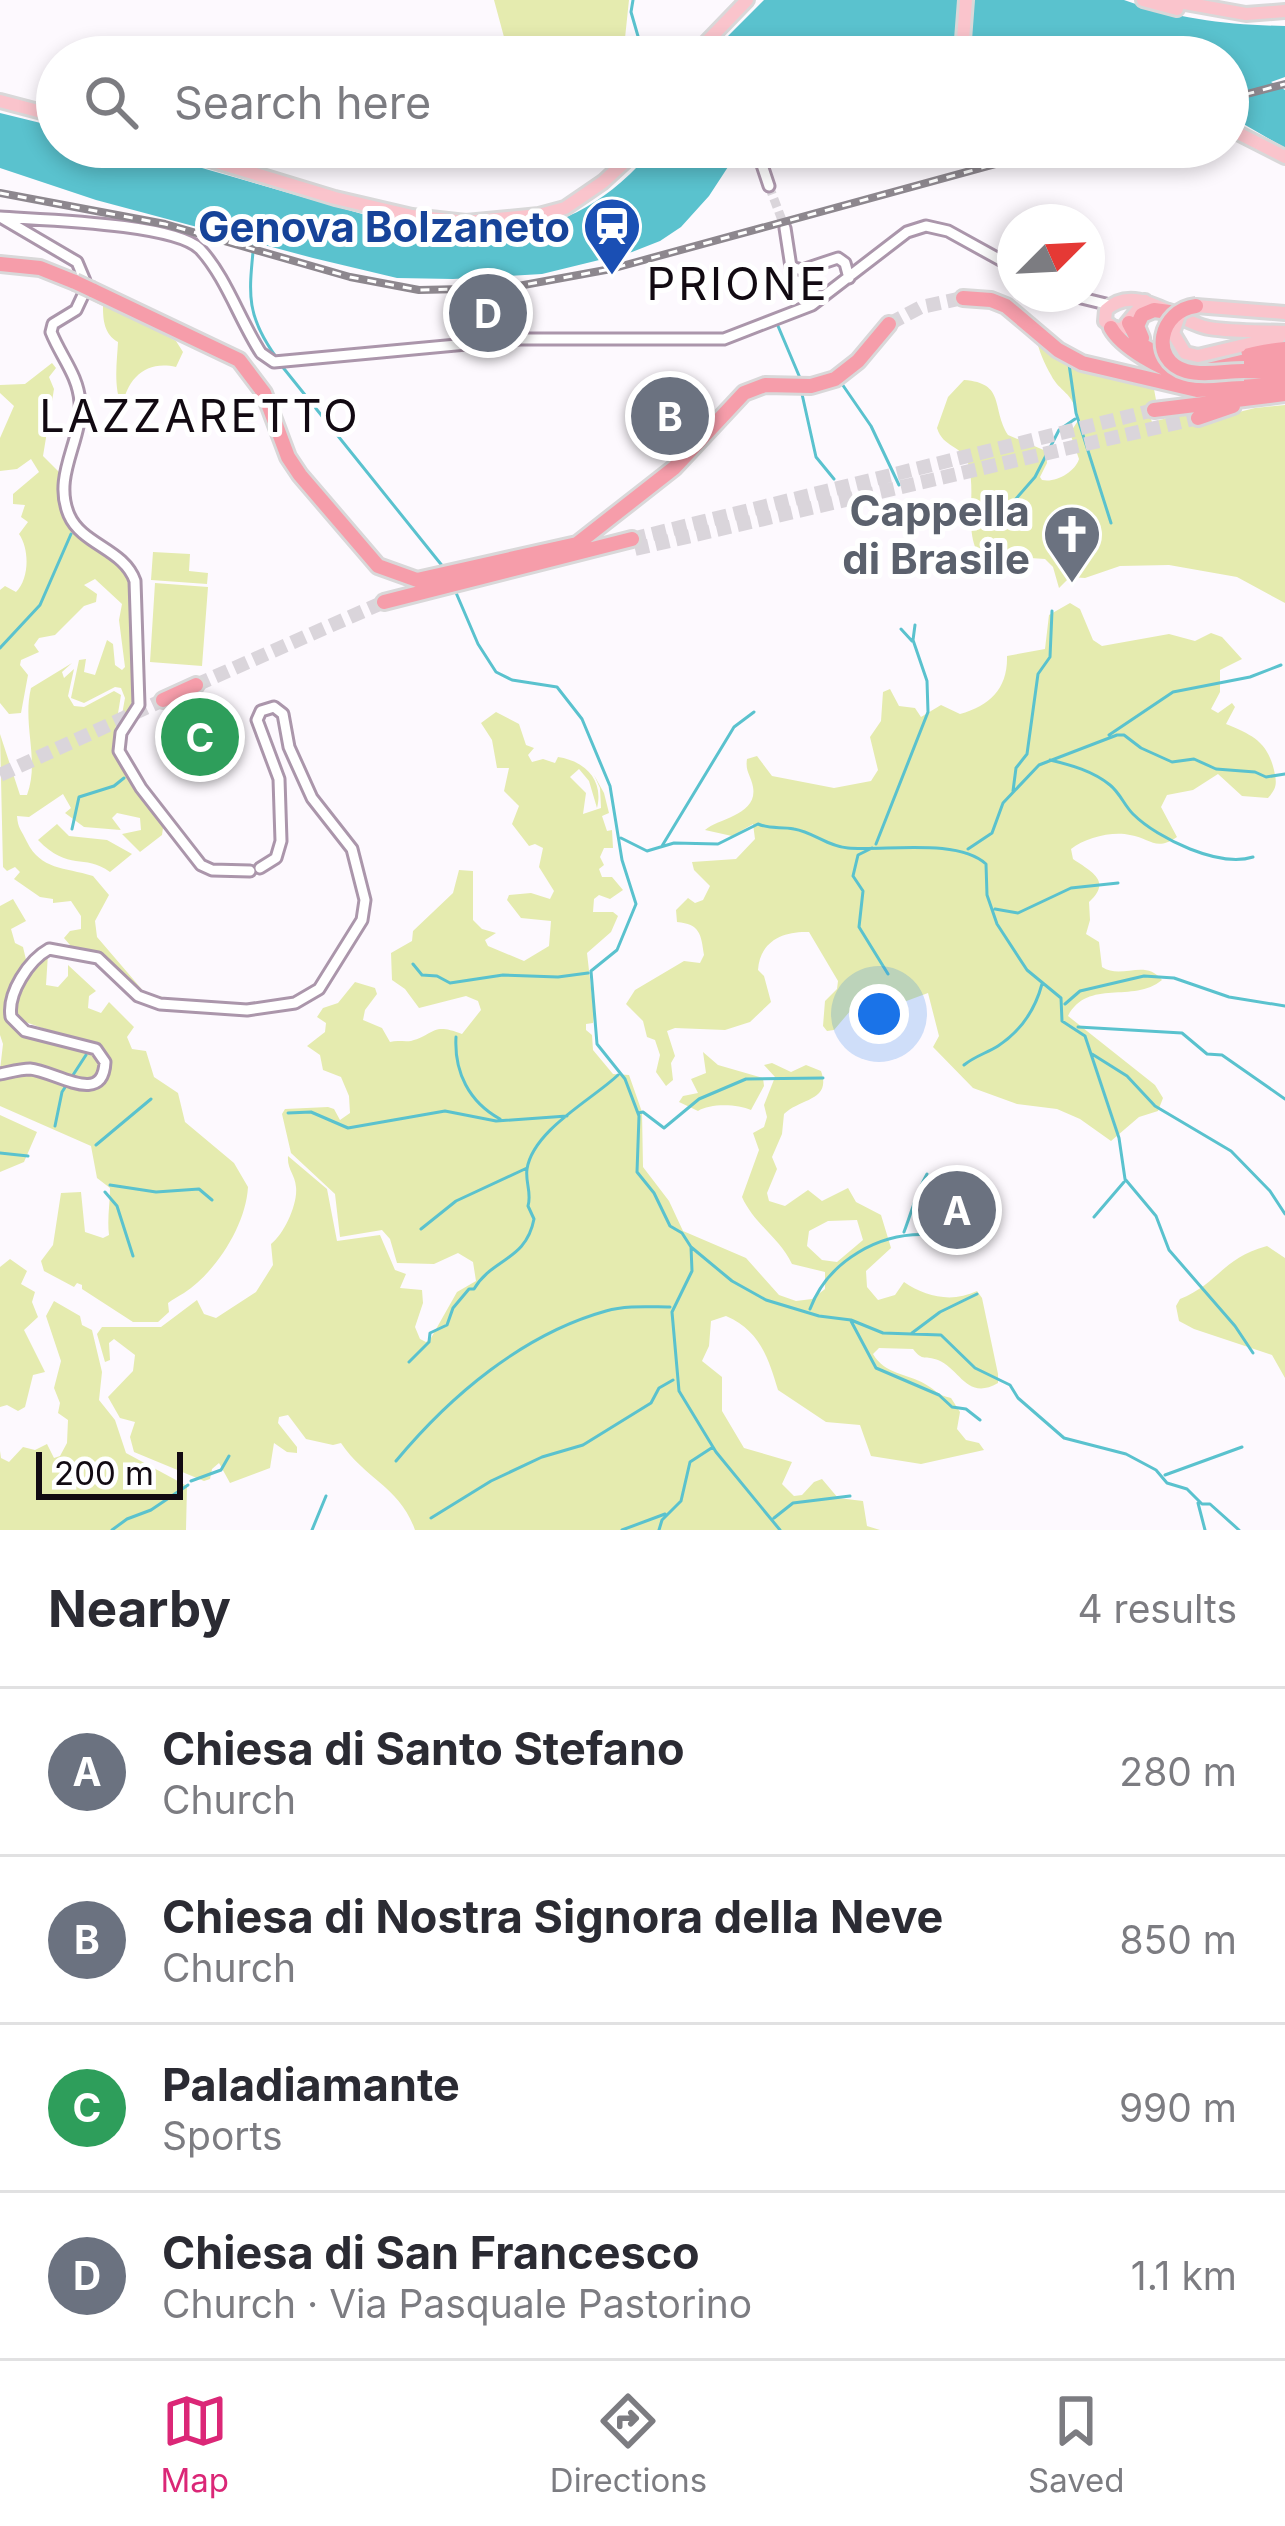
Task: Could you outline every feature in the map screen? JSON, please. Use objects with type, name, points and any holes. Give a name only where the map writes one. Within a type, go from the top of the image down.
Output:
[{"type":"highway","points":[[0,264],[40,268],[239,360],[264,393],[293,466],[369,557],[390,573],[430,579],[577,544],[674,468],[744,393],[765,385],[812,386],[835,380],[889,324]]},
{"type":"highway","points":[[963,298],[991,299],[1006,306],[1058,350],[1082,363],[1197,390],[1285,384]]},
{"type":"highway","points":[[1196,306],[1178,310],[1167,321],[1162,344],[1169,360],[1192,373],[1247,362],[1285,372]]},
{"type":"highway","points":[[1106,312],[1113,334],[1177,374],[1200,378],[1285,349]]},
{"type":"highway","points":[[1169,312],[1145,313],[1139,318],[1138,332],[1176,360]]},
{"type":"highway","points":[[1129,314],[1140,344],[1176,360],[1212,365],[1285,362]]},
{"type":"highway","points":[[1154,410],[1285,394]]},
{"type":"highway","points":[[1198,418],[1267,401]]},
{"type":"highway","points":[[385,602],[628,545]]},
{"type":"highway","points":[[163,700],[196,685]]},
{"type":"main road","points":[[712,36],[747,0]]},
{"type":"main road","points":[[963,36],[965,0]]},
{"type":"main road","points":[[1143,0],[1194,14],[1247,11]]},
{"type":"main road","points":[[1168,0],[1195,8],[1281,16]]},
{"type":"main road","points":[[0,101],[36,110]]},
{"type":"main road","points":[[1249,139],[1285,157]]},
{"type":"main road","points":[[236,168],[335,198],[412,216],[466,222],[555,212],[584,198],[617,168]]},
{"type":"main road","points":[[1106,312],[1119,329],[1145,301],[1210,328],[1285,334]]},
{"type":"main road","points":[[1285,313],[1196,306],[1179,315],[1174,327],[1175,340],[1185,353],[1247,362],[1285,334]]},
{"type":"main road","points":[[1106,312],[1129,314]]},
{"type":"street","points":[[763,168],[769,186]]},
{"type":"street","points":[[0,217],[21,225],[77,262],[84,286],[78,308],[53,324],[51,332],[75,377],[80,405],[66,463],[67,509],[82,531],[129,566],[135,581],[139,705],[122,734],[119,751],[201,865],[212,870],[255,870],[276,858],[281,841],[279,778],[257,720],[261,711],[274,706],[284,713],[289,747],[312,798],[352,849],[365,900],[362,920],[323,985],[306,999],[282,1006],[238,1010],[160,1004],[138,996],[98,958],[49,949],[29,968],[11,998],[11,1017],[25,1030],[97,1049],[105,1071],[88,1086],[30,1069],[0,1075]]},
{"type":"street","points":[[21,225],[164,232],[197,246],[261,353],[279,362],[520,339],[718,340],[812,305],[848,274],[921,227],[939,227],[997,258]]},
{"type":"street","points":[[785,228],[789,263],[802,270],[837,258],[848,274]]},
{"type":"green space","points":[[494,0],[629,0],[625,36],[504,36]]},
{"type":"green space","points":[[88,292],[144,318],[148,326],[176,341],[183,352],[176,367],[156,366],[133,380],[122,408],[118,342],[107,331],[103,306],[87,298]]},
{"type":"green space","points":[[1036,337],[1154,389],[1156,400],[1146,405],[1152,422],[1195,411],[1199,422],[1285,405],[1285,603],[1237,577],[1169,565],[1120,566],[1085,578],[1070,577],[1059,588],[1053,567],[1045,559],[1015,557],[995,570],[983,560],[972,536],[968,463],[937,428],[948,397],[964,380],[977,382],[992,392],[1008,435],[1046,451],[1042,480],[1069,472],[1079,459],[1070,433],[1079,419],[1073,402],[1054,381]]},
{"type":"green space","points":[[52,363],[56,368],[49,377],[54,389],[43,456],[61,474],[62,504],[70,525],[117,563],[130,584],[132,702],[124,721],[121,688],[84,703],[71,698],[79,660],[86,659],[84,672],[95,675],[107,640],[113,644],[115,665],[125,667],[119,620],[122,604],[95,579],[84,585],[97,594],[96,602],[84,606],[55,635],[39,638],[34,645],[39,652],[21,660],[28,675],[21,713],[9,714],[0,703],[0,590],[5,586],[16,592],[26,564],[19,534],[28,522],[21,517],[25,505],[13,504],[13,494],[39,472],[31,459],[17,469],[0,471],[0,438],[14,406],[0,393],[0,385],[25,384]]},
{"type":"green space","points":[[153,552],[190,554],[189,571],[208,573],[207,584],[151,580]]},
{"type":"green space","points":[[155,583],[208,587],[202,666],[150,662]]},
{"type":"green space","points":[[1070,603],[1080,609],[1093,640],[1102,646],[1169,634],[1195,641],[1211,633],[1222,637],[1242,659],[1220,670],[1220,692],[1211,709],[1218,713],[1232,703],[1235,707],[1226,724],[1263,746],[1275,775],[1275,788],[1268,798],[1242,796],[1218,774],[1193,790],[1167,795],[1161,807],[1177,837],[1170,841],[1158,844],[1115,834],[1071,849],[1073,859],[1099,883],[1089,902],[1086,934],[1099,942],[1102,967],[1148,971],[1162,980],[1138,990],[1087,998],[1068,1016],[1155,1085],[1163,1098],[1158,1111],[1139,1117],[1111,1141],[1057,1109],[1017,1104],[973,1088],[933,1047],[939,1036],[928,993],[901,1003],[862,997],[834,1030],[827,1031],[823,1026],[825,1001],[838,981],[809,932],[782,936],[763,952],[758,970],[771,1002],[750,1022],[725,1030],[667,1031],[675,1056],[673,1080],[666,1086],[656,1072],[660,1055],[655,1040],[647,1037],[643,1021],[626,1004],[635,990],[684,961],[700,963],[704,955],[698,931],[677,922],[676,910],[688,898],[695,903],[703,900],[710,886],[692,862],[736,859],[755,839],[753,824],[732,836],[705,830],[750,804],[753,787],[747,759],[757,756],[772,776],[834,788],[871,781],[878,770],[870,737],[881,721],[883,692],[890,689],[899,706],[915,708],[921,717],[941,705],[960,714],[980,706],[1000,686],[1007,656],[1045,649],[1049,615]]},
{"type":"green space","points":[[72,663],[62,672],[64,678],[74,669],[68,696],[74,706],[84,707],[114,691],[121,695],[112,750],[163,828],[162,835],[140,852],[122,834],[141,830],[140,818],[117,813],[112,818],[121,830],[84,827],[65,813],[71,808],[63,794],[29,817],[17,816],[19,827],[39,858],[93,876],[109,895],[95,921],[97,937],[145,993],[180,1001],[142,993],[101,956],[75,951],[64,938],[81,929],[81,916],[71,901],[53,903],[53,899],[40,897],[14,879],[20,872],[15,867],[7,871],[3,867],[0,734],[20,795],[27,795],[32,769],[31,688]]},
{"type":"green space","points":[[496,712],[519,724],[526,745],[534,748],[528,755],[532,762],[555,763],[558,757],[584,768],[595,781],[598,798],[597,808],[589,781],[579,769],[570,777],[586,793],[583,814],[601,808],[600,788],[594,775],[604,793],[609,813],[602,816],[607,831],[612,830],[613,848],[604,848],[600,857],[604,865],[599,869],[602,877],[612,877],[623,890],[610,899],[599,895],[594,899],[593,912],[618,916],[611,932],[587,953],[594,1014],[586,1030],[592,1035],[593,1050],[613,1074],[629,1075],[642,1112],[643,1167],[669,1201],[683,1231],[746,1258],[779,1295],[796,1301],[812,1299],[825,1289],[825,1272],[792,1264],[742,1197],[759,1150],[753,1133],[764,1127],[764,1105],[775,1077],[764,1065],[772,1063],[791,1072],[806,1065],[821,1071],[822,1088],[784,1114],[772,1157],[777,1169],[767,1193],[769,1201],[785,1206],[808,1190],[822,1201],[848,1188],[856,1202],[881,1215],[891,1248],[866,1271],[867,1287],[878,1300],[895,1295],[904,1282],[939,1297],[977,1291],[982,1298],[998,1383],[987,1388],[971,1386],[946,1364],[913,1349],[879,1348],[873,1354],[890,1370],[951,1398],[960,1412],[957,1429],[984,1450],[921,1464],[871,1456],[860,1425],[826,1422],[778,1390],[766,1356],[747,1329],[726,1316],[711,1321],[702,1361],[722,1377],[722,1411],[744,1448],[792,1462],[782,1484],[794,1496],[822,1479],[838,1498],[863,1501],[867,1526],[880,1530],[415,1530],[400,1503],[341,1443],[306,1439],[288,1415],[279,1417],[278,1423],[297,1453],[274,1443],[270,1468],[230,1483],[219,1463],[204,1481],[134,1452],[130,1437],[135,1422],[120,1418],[108,1397],[133,1371],[135,1355],[114,1339],[109,1343],[110,1360],[105,1362],[97,1334],[102,1327],[161,1327],[197,1300],[204,1314],[216,1318],[256,1292],[273,1265],[271,1244],[295,1202],[288,1156],[327,1189],[337,1241],[380,1235],[395,1270],[406,1274],[400,1288],[422,1290],[415,1327],[420,1339],[431,1338],[457,1292],[476,1281],[473,1262],[458,1253],[434,1264],[397,1263],[382,1230],[340,1237],[335,1194],[291,1153],[282,1114],[285,1109],[328,1107],[340,1120],[350,1113],[341,1077],[323,1070],[320,1055],[307,1046],[325,1032],[326,1023],[317,1017],[323,1008],[338,1003],[355,982],[375,988],[377,994],[363,1020],[382,1028],[390,1042],[411,1041],[439,1029],[462,1034],[481,1010],[478,1001],[466,996],[419,1008],[392,980],[391,953],[412,941],[413,931],[453,893],[459,870],[473,871],[473,920],[496,933],[485,940],[488,946],[524,961],[549,946],[551,921],[521,918],[507,900],[509,895],[531,893],[550,899],[554,891],[539,867],[543,848],[529,846],[512,824],[519,806],[504,791],[509,768],[497,768],[492,740],[481,723]],"holes":[[[857,1220],[863,1240],[837,1262],[822,1260],[807,1246],[809,1231],[828,1221]]]},
{"type":"green space","points":[[57,824],[69,836],[107,840],[132,854],[110,872],[59,856],[38,840]]},
{"type":"green space","points":[[13,899],[26,921],[11,929],[27,964],[6,997],[7,1019],[28,1035],[79,1048],[102,1060],[95,1079],[85,1082],[31,1065],[0,1070],[0,906]]},
{"type":"green space","points":[[48,954],[46,985],[58,987],[68,976],[68,965],[96,991],[89,996],[88,1008],[101,1013],[109,1002],[134,1027],[127,1037],[132,1049],[146,1051],[154,1077],[178,1093],[185,1122],[234,1163],[248,1187],[242,1217],[227,1246],[196,1284],[168,1303],[169,1312],[158,1322],[133,1322],[82,1285],[74,1287],[44,1271],[41,1261],[53,1245],[61,1193],[81,1192],[85,1232],[103,1238],[109,1235],[110,1188],[97,1178],[91,1146],[0,1106],[0,1078],[30,1072],[85,1088],[103,1081],[110,1070],[103,1050],[20,1020],[14,1004],[34,967]]},
{"type":"green space","points":[[703,1052],[718,1065],[763,1078],[764,1086],[751,1110],[724,1105],[698,1111],[679,1102],[683,1096],[698,1093],[691,1079],[706,1073]]},
{"type":"green space","points":[[0,1115],[37,1132],[24,1162],[0,1172]]},
{"type":"green space","points":[[1267,1246],[1285,1258],[1285,1378],[1272,1355],[1194,1329],[1179,1321],[1176,1306],[1240,1257]]},
{"type":"green space","points":[[10,1259],[27,1271],[21,1284],[35,1292],[32,1302],[38,1317],[24,1330],[45,1372],[33,1375],[25,1407],[18,1411],[0,1407],[0,1267]]},
{"type":"green space","points":[[54,1301],[80,1316],[82,1325],[92,1330],[102,1372],[99,1400],[115,1420],[126,1453],[187,1486],[186,1530],[0,1530],[0,1451],[1,1458],[9,1462],[23,1447],[35,1450],[47,1444],[54,1458],[67,1443],[68,1420],[58,1413],[54,1388],[61,1361],[46,1316]]},
{"type":"water","points":[[764,0],[1124,0],[1203,20],[1285,26],[1285,77],[1271,82],[1285,90],[1285,148],[1249,127],[1249,36],[728,36]]},
{"type":"water","points":[[0,113],[36,122],[36,168],[202,168],[418,230],[488,234],[520,231],[577,212],[636,168],[727,168],[681,227],[660,241],[542,274],[453,279],[397,278],[313,258],[96,200],[0,168]]},
{"type":"waterway","points":[[633,0],[631,12],[638,36]]},
{"type":"waterway","points":[[254,242],[254,315],[276,357]]},
{"type":"waterway","points":[[778,326],[800,378]]},
{"type":"waterway","points":[[1069,364],[1076,413],[1111,523]]},
{"type":"waterway","points":[[281,365],[444,568]]},
{"type":"waterway","points":[[842,384],[871,426],[899,485]]},
{"type":"waterway","points":[[802,394],[816,457],[834,479]]},
{"type":"waterway","points":[[1001,516],[1035,477],[1059,430],[1075,419]]},
{"type":"waterway","points":[[0,648],[40,605],[71,534]]},
{"type":"waterway","points":[[454,588],[496,672],[512,680],[557,687],[582,719],[610,786],[622,860],[636,904],[617,950],[591,971],[597,1044],[625,1079],[639,1116],[637,1172],[670,1226],[691,1247],[692,1271],[672,1312],[679,1391],[716,1452],[780,1530]]},
{"type":"waterway","points":[[1013,791],[1016,768],[1027,754],[1038,674],[1050,657],[1052,611]]},
{"type":"waterway","points":[[876,844],[928,712],[927,681],[913,640],[915,625]]},
{"type":"waterway","points":[[901,629],[912,641]]},
{"type":"waterway","points":[[1109,735],[1173,692],[1250,677],[1281,665]]},
{"type":"waterway","points":[[662,846],[734,727],[754,712]]},
{"type":"waterway","points":[[968,849],[992,833],[1003,803],[1039,765],[1117,735],[1172,762],[1194,759],[1216,769],[1266,777],[1285,774]]},
{"type":"waterway","points":[[1050,760],[1103,780],[1133,814],[1173,841],[1207,855],[1253,857]]},
{"type":"waterway","points":[[72,829],[79,797],[124,778]]},
{"type":"waterway","points":[[621,838],[647,851],[674,843],[718,844],[758,824],[801,831],[841,847],[940,848],[986,864],[987,895],[997,924],[1027,970],[1061,998],[1062,1021],[1085,1036],[1119,1138],[1125,1179],[1156,1216],[1169,1250],[1253,1353]]},
{"type":"waterway","points":[[872,848],[858,855],[853,876],[863,891],[859,927],[888,974]]},
{"type":"waterway","points":[[995,909],[1018,913],[1071,888],[1118,883]]},
{"type":"waterway","points":[[413,964],[422,975],[450,983],[503,975],[588,973]]},
{"type":"waterway","points":[[1065,1004],[1080,991],[1144,976],[1174,978],[1229,997],[1285,1006]]},
{"type":"waterway","points":[[964,1065],[1014,1034],[1042,984]]},
{"type":"waterway","points":[[1078,1027],[1182,1033],[1207,1054],[1222,1055],[1285,1099]]},
{"type":"waterway","points":[[456,1037],[466,1085],[500,1119]]},
{"type":"waterway","points":[[1092,1054],[1127,1076],[1155,1106],[1231,1151],[1285,1214]]},
{"type":"waterway","points":[[55,1126],[62,1092],[86,1055]]},
{"type":"waterway","points":[[409,1362],[429,1342],[430,1333],[447,1325],[453,1308],[469,1289],[516,1251],[530,1233],[534,1219],[528,1206],[527,1169],[540,1141],[618,1075]]},
{"type":"waterway","points":[[638,1113],[664,1128],[699,1099],[746,1079],[823,1078]]},
{"type":"waterway","points":[[96,1145],[151,1099]]},
{"type":"waterway","points":[[288,1113],[311,1112],[348,1128],[445,1111],[496,1121],[567,1116]]},
{"type":"waterway","points":[[0,1153],[28,1156]]},
{"type":"waterway","points":[[421,1229],[456,1201],[527,1168]]},
{"type":"waterway","points":[[904,1232],[927,1174]]},
{"type":"waterway","points":[[1094,1217],[1124,1182]]},
{"type":"waterway","points":[[110,1185],[156,1192],[199,1189],[212,1200]]},
{"type":"waterway","points":[[105,1192],[117,1206],[133,1256]]},
{"type":"waterway","points":[[810,1309],[829,1277],[858,1252],[893,1238],[931,1235]]},
{"type":"waterway","points":[[691,1247],[732,1281],[766,1300],[851,1320],[883,1333],[941,1335],[975,1368],[1010,1385],[1018,1398],[1064,1438],[1126,1454],[1156,1470],[1167,1483],[1187,1489],[1202,1504],[1210,1504],[1239,1530]]},
{"type":"waterway","points":[[912,1333],[940,1312],[977,1294]]},
{"type":"waterway","points":[[396,1461],[464,1391],[517,1351],[575,1321],[614,1309],[670,1307]]},
{"type":"waterway","points":[[851,1321],[876,1368],[939,1395],[980,1420]]},
{"type":"waterway","points":[[431,1518],[491,1481],[542,1457],[583,1445],[651,1403],[659,1388],[673,1380]]},
{"type":"waterway","points":[[659,1530],[662,1520],[681,1501],[690,1462],[713,1447]]},
{"type":"waterway","points":[[1165,1475],[1242,1447]]},
{"type":"waterway","points":[[191,1481],[221,1470],[229,1456]]},
{"type":"waterway","points":[[112,1530],[188,1485]]},
{"type":"waterway","points":[[312,1530],[326,1496]]},
{"type":"waterway","points":[[774,1518],[793,1503],[850,1496]]},
{"type":"waterway","points":[[1198,1503],[1205,1530]]},
{"type":"waterway","points":[[622,1530],[665,1514]]},
{"type":"tunnel","points":[[769,186],[785,228]]},
{"type":"tunnel","points":[[889,324],[921,307],[963,298]]},
{"type":"tunnel","points":[[632,539],[1154,410]]},
{"type":"tunnel","points":[[635,549],[1198,418]]},
{"type":"tunnel","points":[[196,685],[384,602]]},
{"type":"tunnel","points":[[0,775],[163,700]]},
{"type":"railway","points":[[1249,93],[1285,84]]},
{"type":"railway","points":[[0,193],[165,224],[350,277],[419,290],[507,288],[611,269],[981,168]]},
{"type":"place","name":"Genova Bolzaneto","points":[[612,277]]},
{"type":"place","name":"Chiesa di San Francesco","points":[[488,313]]},
{"type":"place","name":"Chiesa di Nostra Signora della Neve","points":[[670,416]]},
{"type":"place","name":"Cappella di Brasile","points":[[1072,585]]},
{"type":"place","name":"Paladiamante","points":[[200,737]]},
{"type":"place","name":"Chiesa di Santo Stefano","points":[[957,1210]]},
{"type":"district","name":"PRIONE","points":[[738,283]]},
{"type":"district","name":"LAZZARETTO","points":[[200,415]]}]
